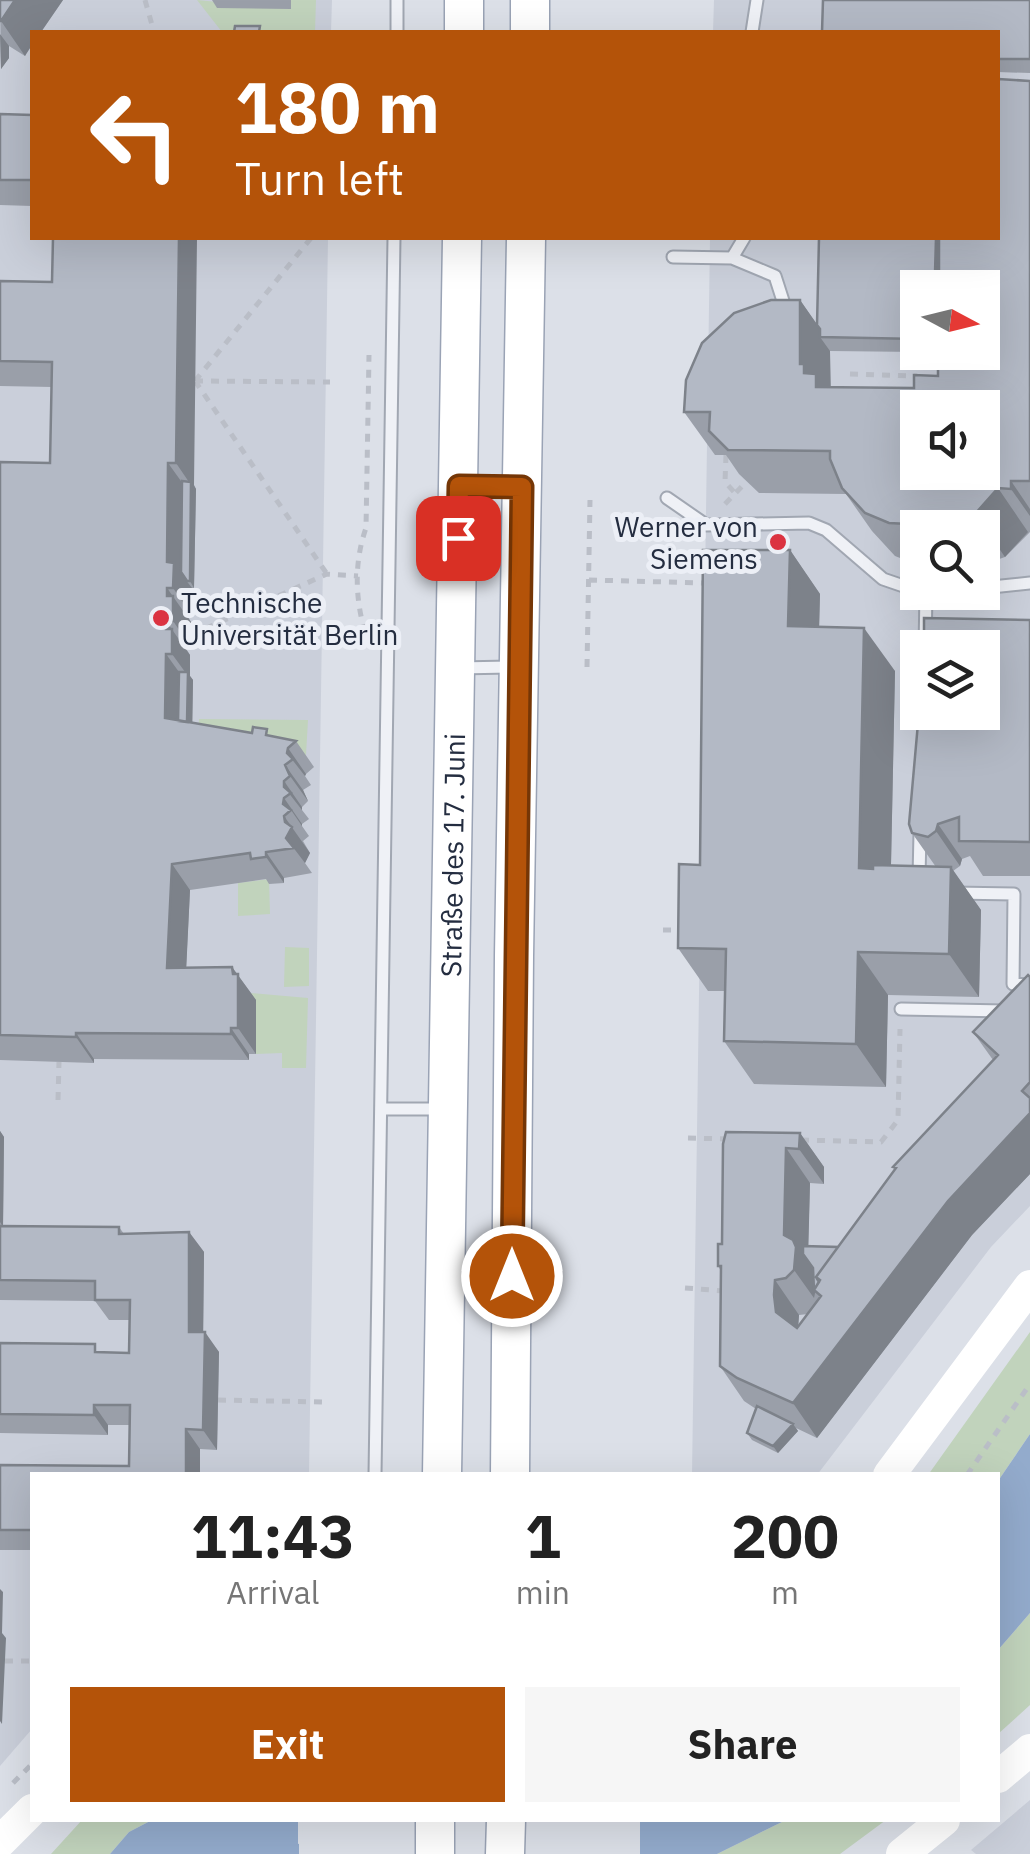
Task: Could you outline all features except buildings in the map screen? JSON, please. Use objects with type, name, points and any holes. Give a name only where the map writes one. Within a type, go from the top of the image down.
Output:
[{"type":"main road","points":[[464,0],[464,30]]},
{"type":"main road","points":[[530,0],[530,30]]},
{"type":"main road","name":"Straße des 17. Juni","points":[[442,1472],[462,240]]},
{"type":"main road","points":[[510,1472],[526,240]]},
{"type":"main road","points":[[434,1854],[435,1822]]},
{"type":"main road","points":[[505,1854],[506,1822]]},
{"type":"street","points":[[891,1472],[1030,1286]]},
{"type":"street","points":[[1000,1775],[1030,1750]]},
{"type":"street","points":[[0,1842],[22,1798]]},
{"type":"street","points":[[902,1854],[942,1822]]},
{"type":"lane","points":[[397,0],[397,30]]},
{"type":"lane","points":[[752,30],[757,0]]},
{"type":"lane","points":[[375,1472],[394,240]]},
{"type":"lane","points":[[732,258],[743,240]]},
{"type":"lane","points":[[673,257],[732,258],[775,276],[784,304]]},
{"type":"lane","points":[[459,486],[522,487]]},
{"type":"lane","points":[[667,498],[706,525],[809,523],[826,530],[882,580],[900,586]]},
{"type":"lane","points":[[1000,586],[1030,582]]},
{"type":"lane","points":[[456,668],[519,667]]},
{"type":"lane","points":[[919,892],[921,812]]},
{"type":"lane","points":[[901,1009],[1012,1011],[1014,894],[938,892]]},
{"type":"lane","points":[[1013,984],[1030,985]]},
{"type":"lane","points":[[381,1109],[449,1110]]},
{"type":"path","points":[[145,0],[153,30]]},
{"type":"path","points":[[195,381],[309,240]]},
{"type":"path","points":[[850,374],[921,376]]},
{"type":"path","points":[[195,381],[330,382]]},
{"type":"path","points":[[195,381],[326,574]]},
{"type":"path","points":[[726,455],[725,482],[735,493],[746,481]]},
{"type":"path","points":[[587,668],[590,500]]},
{"type":"path","points":[[191,635],[326,574],[358,576]]},
{"type":"path","points":[[589,580],[705,582]]},
{"type":"path","points":[[663,930],[690,930]]},
{"type":"path","points":[[784,1140],[880,1142],[898,1120],[901,1009]]},
{"type":"path","points":[[58,1062],[58,1100]]},
{"type":"path","points":[[688,1138],[746,1139]]},
{"type":"path","points":[[685,1288],[742,1292]]},
{"type":"path","points":[[969,1472],[1030,1384]]},
{"type":"path","points":[[218,1400],[323,1402]]},
{"type":"path","points":[[5,1661],[30,1661]]},
{"type":"path","points":[[22,1798],[30,1771]]},
{"type":"shaded area","name":"Technische Universität Berlin","points":[[0,0],[332,0],[331,30],[30,30],[30,240],[328,240],[309,1472],[30,1472],[30,1731],[0,1766]]},
{"type":"shaded area","points":[[714,0],[1030,0],[1030,1206],[991,1247],[819,1472],[692,1472],[710,240],[1000,240],[1000,30],[713,30]]},
{"type":"shaded area","points":[[1030,1800],[1030,1854],[976,1854],[971,1850]]},
{"type":"green space","points":[[197,0],[291,9],[291,0],[316,0],[315,30],[220,30]]},
{"type":"green space","points":[[199,719],[308,720],[306,755],[198,737]]},
{"type":"green space","points":[[269,879],[270,914],[238,916],[238,883]]},
{"type":"green space","points":[[285,947],[309,948],[309,986],[284,987]]},
{"type":"green space","points":[[250,993],[308,998],[306,1068],[282,1068],[282,1053],[256,1054],[256,1001]]},
{"type":"green space","points":[[1030,1332],[1030,1434],[1000,1478],[1000,1472],[930,1472]]},
{"type":"green space","points":[[1030,1613],[1030,1705],[1000,1732],[1000,1648]]},
{"type":"green space","points":[[80,1822],[148,1822],[129,1832],[110,1854],[51,1854]]},
{"type":"green space","points":[[782,1822],[883,1822],[840,1854],[717,1854]]},
{"type":"water","points":[[1030,1434],[1030,1613],[1000,1648],[1000,1478]]},
{"type":"water","points":[[148,1822],[298,1822],[298,1844],[378,1822],[782,1822],[717,1854],[110,1854],[129,1832]]},
{"type":"pier","points":[[299,1822],[303,1822],[302,1838],[359,1822],[640,1822],[640,1854],[299,1854]]},
{"type":"place","name":"Werner von Siemens","points":[[778,542]]},
{"type":"place","name":"Technische Universität Berlin","points":[[161,618]]},
{"type":"route","points":[[458,538],[459,486],[522,487],[512,1276]]}]
